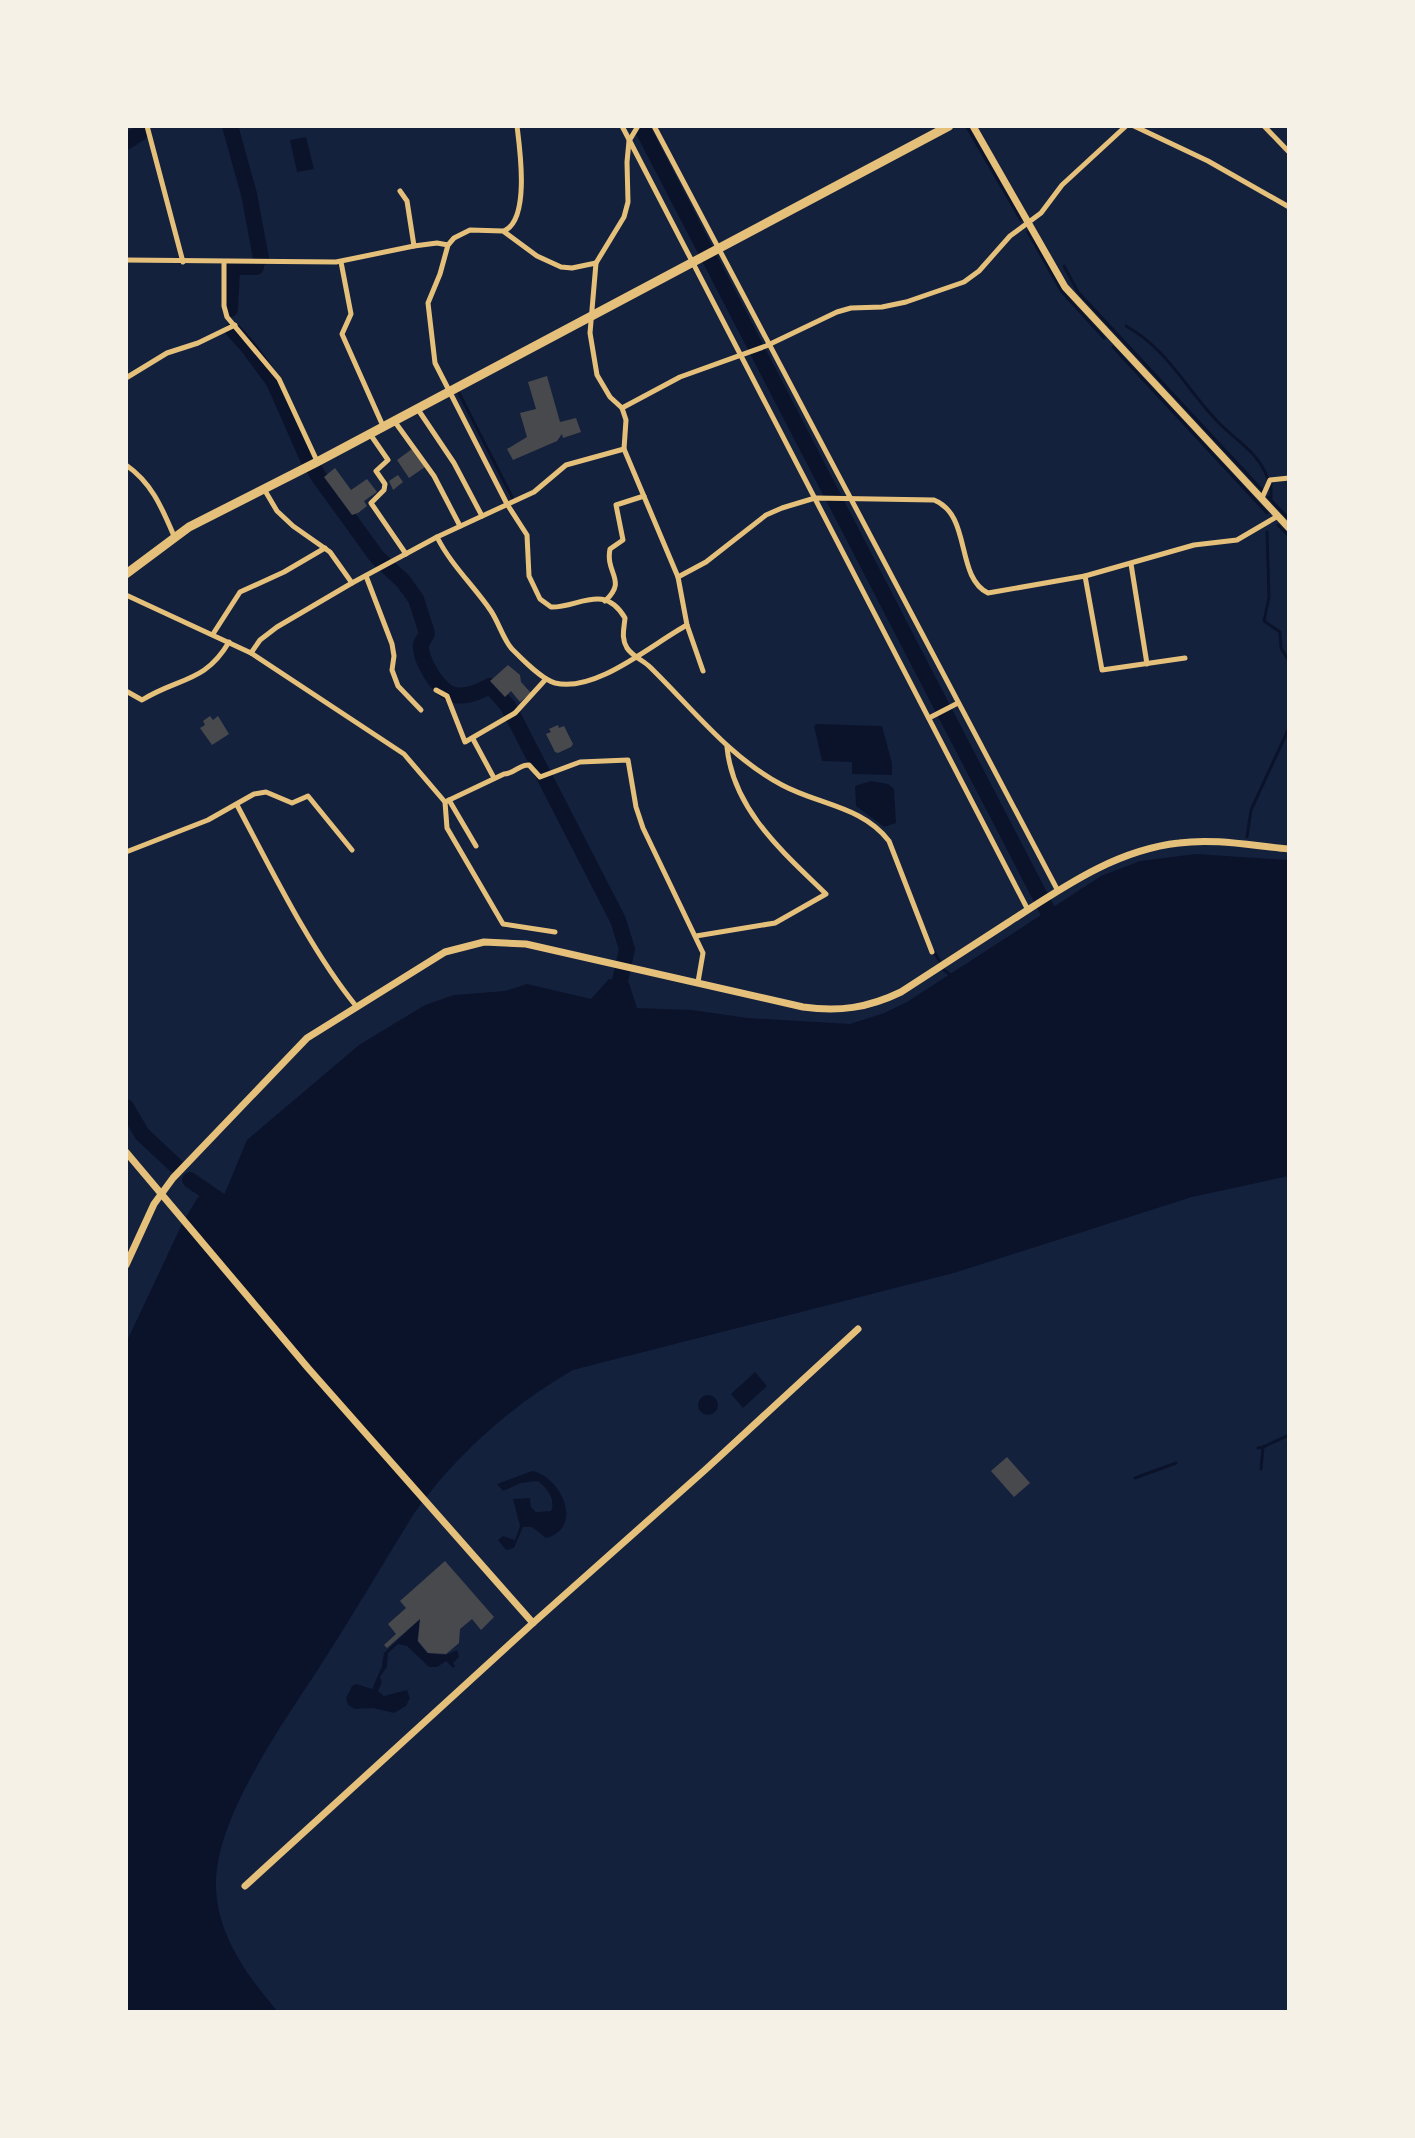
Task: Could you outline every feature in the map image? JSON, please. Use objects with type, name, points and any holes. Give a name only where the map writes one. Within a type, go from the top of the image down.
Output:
[{"type":"main road","points":[[126,574],[174,536],[949,126]]},
{"type":"street","points":[[147,126],[183,262]]},
{"type":"street","points":[[503,231],[513,224],[522,198],[517,126]]},
{"type":"street","points":[[622,126],[1030,909]]},
{"type":"street","points":[[638,126],[630,139],[628,202],[624,217],[596,263],[590,333],[597,375],[610,397],[622,408],[626,420],[624,449],[678,577],[687,625],[703,671]]},
{"type":"street","points":[[654,126],[1056,892]]},
{"type":"street","points":[[973,126],[1065,287],[1289,528]]},
{"type":"street","points":[[622,408],[680,377],[743,355],[851,308],[894,305],[949,289],[979,271],[1010,236],[1041,213],[1062,185],[1126,126]]},
{"type":"street","points":[[1134,126],[1208,161],[1289,207]]},
{"type":"street","points":[[1264,126],[1289,152]]},
{"type":"street","points":[[400,191],[407,201],[414,246]]},
{"type":"street","points":[[596,263],[561,267],[537,256],[503,231],[470,230],[462,232],[448,245],[428,303],[435,363],[507,504],[527,535],[529,576],[544,604],[557,608],[590,598],[605,601],[622,613],[624,640],[634,656],[649,666],[727,746],[780,784],[801,795],[855,812],[880,829],[889,841],[932,952]]},
{"type":"street","points":[[126,260],[341,262],[414,246],[448,245]]},
{"type":"street","points":[[224,262],[227,317],[279,379],[313,464]]},
{"type":"street","points":[[341,262],[351,314],[342,334],[383,426]]},
{"type":"street","points":[[126,378],[167,353],[198,343],[235,325]]},
{"type":"street","points":[[417,408],[454,463],[482,516]]},
{"type":"street","points":[[394,420],[434,476],[460,526]]},
{"type":"street","points":[[370,434],[388,460],[376,471],[385,484],[384,490],[371,503],[406,554]]},
{"type":"street","points":[[251,653],[267,634],[352,583],[437,537],[534,492],[566,465],[624,449]]},
{"type":"street","points":[[126,465],[139,474],[157,497],[174,536]]},
{"type":"street","points":[[1262,498],[1270,480],[1289,478]]},
{"type":"street","points":[[264,489],[277,511],[325,548],[352,583]]},
{"type":"street","points":[[605,601],[616,587],[608,561],[610,549],[623,540],[616,505],[644,496]]},
{"type":"street","points":[[678,577],[706,562],[766,515],[817,498],[847,496],[934,500],[944,504],[953,515],[975,585],[988,593],[1085,576],[1194,545],[1237,540],[1278,516]]},
{"type":"street","points":[[437,537],[468,584],[491,611],[511,647],[546,679],[567,684],[588,681],[609,673],[687,625]]},
{"type":"street","points":[[213,634],[240,592],[284,572],[325,548]]},
{"type":"street","points":[[1131,564],[1147,664]]},
{"type":"street","points":[[366,576],[392,644],[392,670],[396,682],[402,693],[421,710]]},
{"type":"street","points":[[1085,576],[1102,670],[1185,658]]},
{"type":"street","points":[[126,595],[251,653],[404,754],[447,801],[476,846]]},
{"type":"street","points":[[126,691],[142,700],[205,671],[214,664],[229,642]]},
{"type":"street","points":[[436,690],[447,696],[465,742],[513,714],[546,679]]},
{"type":"street","points":[[931,717],[956,704]]},
{"type":"street","points":[[473,739],[494,778]]},
{"type":"street","points":[[696,936],[775,923],[826,894],[757,822],[733,773],[727,746]]},
{"type":"street","points":[[447,801],[494,778],[511,774],[525,764],[543,776],[580,762],[628,760],[643,828],[703,953],[698,982]]},
{"type":"street","points":[[126,852],[208,820],[261,792],[292,803],[308,796],[352,850]]},
{"type":"street","points":[[447,801],[447,828],[503,924],[555,932]]},
{"type":"street","points":[[237,805],[298,916],[342,989],[356,1006]]},
{"type":"street","points":[[126,1265],[160,1194],[295,1049],[307,1038],[432,958],[458,948],[484,942],[526,944],[803,1007],[827,1011],[851,1009],[879,1003],[901,992],[1056,892],[1116,859],[1148,848],[1181,842],[1289,849]]},
{"type":"street","points":[[126,1152],[308,1368],[533,1623]]},
{"type":"street","points":[[245,1886],[858,1329]]},
{"type":"water","points":[[306,137],[314,169],[297,172],[290,140]]},
{"type":"water","points":[[816,724],[882,726],[892,775],[852,774],[852,762],[822,761]]},
{"type":"water","points":[[871,781],[888,784],[894,789],[896,823],[884,827],[856,806],[855,786]]},
{"type":"water","points":[[1196,854],[1289,860],[1289,1176],[1192,1197],[954,1273],[573,1370],[529,1399],[467,1451],[415,1512],[257,1766],[228,1827],[219,1857],[216,1884],[221,1920],[235,1953],[278,2012],[126,2012],[126,1343],[182,1224],[198,1197],[224,1195],[247,1140],[359,1045],[425,1005],[454,995],[505,991],[527,984],[591,999],[609,979],[629,983],[637,1008],[850,1024],[907,1002],[1101,876],[1140,861]]},
{"type":"water","points":[[755,1372],[767,1386],[743,1408],[731,1394]]},
{"type":"water","points":[[708,1395],[715,1398],[718,1405],[715,1412],[708,1415],[701,1412],[698,1405],[701,1398]]},
{"type":"water","points":[[532,1471],[552,1482],[559,1492],[566,1514],[564,1524],[558,1532],[546,1538],[532,1527],[523,1527],[514,1548],[506,1550],[498,1540],[503,1536],[515,1540],[520,1526],[513,1499],[530,1498],[531,1507],[536,1512],[551,1511],[550,1494],[538,1481],[521,1483],[503,1491],[497,1484]]},
{"type":"water","points":[[420,1619],[417,1641],[427,1653],[446,1655],[457,1650],[459,1657],[453,1663],[455,1666],[453,1668],[446,1661],[437,1667],[429,1667],[407,1646],[398,1644],[388,1653],[387,1667],[380,1677],[382,1682],[378,1691],[384,1696],[407,1690],[410,1698],[406,1706],[394,1713],[373,1708],[355,1709],[348,1705],[346,1698],[352,1686],[356,1684],[372,1689],[384,1653]]},
{"type":"building","points":[[547,376],[560,422],[576,418],[581,432],[563,438],[562,434],[557,441],[513,460],[507,449],[527,437],[520,413],[536,409],[528,382]]},
{"type":"building","points":[[412,449],[425,467],[409,478],[397,460]]},
{"type":"building","points":[[335,468],[351,490],[367,479],[377,492],[364,501],[367,506],[358,513],[352,515],[324,477]]},
{"type":"building","points":[[398,475],[403,482],[393,490],[389,481]]},
{"type":"building","points":[[508,665],[520,675],[521,682],[531,693],[520,702],[511,691],[505,697],[490,681]]},
{"type":"building","points":[[210,716],[213,720],[218,716],[229,734],[212,745],[200,728]]},
{"type":"building","points":[[558,725],[559,728],[564,726],[573,744],[558,753],[546,734]]},
{"type":"building","points":[[1007,1457],[1030,1483],[1014,1497],[991,1471]]},
{"type":"building","points":[[445,1561],[494,1617],[481,1630],[472,1619],[460,1629],[459,1643],[446,1654],[428,1653],[418,1641],[420,1619],[387,1648],[384,1645],[396,1634],[388,1624],[406,1608],[400,1601]]},
{"type":"waterway","points":[[230,126],[249,194],[261,258]]},
{"type":"waterway","points":[[641,126],[1056,927]]},
{"type":"waterway","points":[[967,127],[1021,220]]},
{"type":"waterway","points":[[126,142],[140,133]]},
{"type":"waterway","points":[[1028,232],[1062,292],[1104,338]]},
{"type":"waterway","points":[[1064,266],[1078,292],[1263,491]]},
{"type":"waterway","points":[[230,309],[232,269],[256,267]]},
{"type":"waterway","points":[[1126,326],[1166,359],[1208,411],[1253,455],[1268,479]]},
{"type":"waterway","points":[[233,330],[274,382],[319,477],[377,557],[403,581],[416,599],[427,633],[421,650],[436,682],[454,695],[473,694],[490,686],[508,706],[618,920],[627,949],[620,981]]},
{"type":"waterway","points":[[1113,347],[1267,513]]},
{"type":"waterway","points":[[459,393],[513,499]]},
{"type":"waterway","points":[[1271,482],[1271,499]]},
{"type":"waterway","points":[[1268,497],[1289,519]]},
{"type":"waterway","points":[[1278,525],[1289,536]]},
{"type":"waterway","points":[[1267,532],[1269,597],[1264,621],[1280,632],[1281,648],[1289,661]]},
{"type":"waterway","points":[[1247,837],[1251,810],[1289,728]]},
{"type":"waterway","points":[[934,951],[940,962]]},
{"type":"waterway","points":[[944,970],[953,977]]},
{"type":"waterway","points":[[126,1107],[142,1134],[175,1165]]},
{"type":"waterway","points":[[190,1180],[232,1209]]},
{"type":"waterway","points":[[1263,1447],[1289,1435]]},
{"type":"waterway","points":[[1258,1448],[1263,1447],[1261,1469]]},
{"type":"waterway","points":[[1135,1478],[1176,1463]]}]
